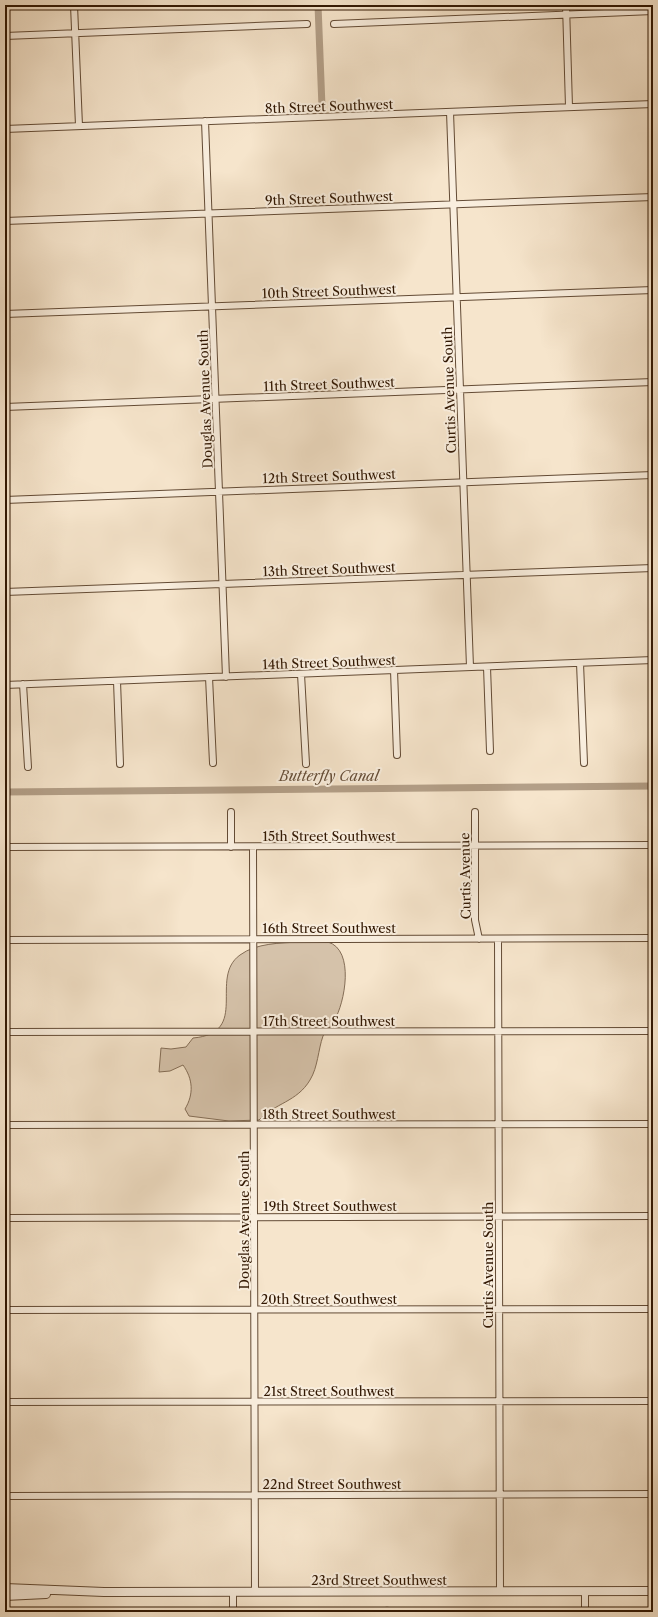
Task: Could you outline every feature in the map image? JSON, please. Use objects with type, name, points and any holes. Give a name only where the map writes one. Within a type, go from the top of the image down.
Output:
[{"type":"street","points":[[74,5],[78,126]]},
{"type":"street","points":[[566,5],[569,107]]},
{"type":"street","points":[[334,24],[653,11]]},
{"type":"street","points":[[5,36],[307,24]]},
{"type":"street","name":"8th Street Southwest","points":[[5,129],[653,104]]},
{"type":"street","name":"Curtis Avenue South","points":[[450,112],[470,667]]},
{"type":"street","name":"Douglas Avenue South","points":[[205,121],[226,677]]},
{"type":"street","name":"9th Street Southwest","points":[[5,221],[653,197]]},
{"type":"street","name":"10th Street Southwest","points":[[5,314],[653,290]]},
{"type":"street","name":"11th Street Southwest","points":[[5,407],[653,382]]},
{"type":"street","name":"12th Street Southwest","points":[[5,500],[653,475]]},
{"type":"street","name":"13th Street Southwest","points":[[5,592],[653,568]]},
{"type":"street","name":"14th Street Southwest","points":[[5,685],[653,660]]},
{"type":"street","points":[[580,663],[584,763]]},
{"type":"street","points":[[487,667],[490,752]]},
{"type":"street","points":[[394,670],[397,755]]},
{"type":"street","points":[[301,674],[306,764]]},
{"type":"street","points":[[209,677],[213,763]]},
{"type":"street","points":[[117,681],[120,764]]},
{"type":"street","points":[[23,684],[28,767]]},
{"type":"street","points":[[231,812],[231,847]]},
{"type":"street","name":"Curtis Avenue","points":[[475,812],[475,920],[479,939]]},
{"type":"street","name":"15th Street Southwest","points":[[5,847],[653,846]]},
{"type":"street","name":"Douglas Avenue South","points":[[253,847],[255,1592]]},
{"type":"street","name":"16th Street Southwest","points":[[5,940],[653,938]]},
{"type":"street","name":"Curtis Avenue South","points":[[498,939],[500,1592]]},
{"type":"street","name":"17th Street Southwest","points":[[5,1032],[653,1031]]},
{"type":"street","name":"18th Street Southwest","points":[[5,1125],[653,1124]]},
{"type":"street","name":"19th Street Southwest","points":[[8,1218],[653,1216]]},
{"type":"street","name":"20th Street Southwest","points":[[5,1310],[653,1309]]},
{"type":"street","name":"21st Street Southwest","points":[[5,1402],[653,1401]]},
{"type":"street","name":"22nd Street Southwest","points":[[11,1496],[653,1494]]},
{"type":"street","name":"23rd Street Southwest","points":[[5,1588],[104,1592],[653,1591]]},
{"type":"street","points":[[585,1591],[586,1612]]},
{"type":"street","name":"23rd Street Southwest","points":[[5,1596],[104,1592]]},
{"type":"street","points":[[232,1612],[233,1592]]},
{"type":"shaded area","points":[[328,942],[336,947],[342,955],[345,966],[344,990],[338,1013],[323,1036],[315,1070],[305,1087],[292,1098],[265,1114],[259,1120],[229,1121],[189,1116],[185,1109],[191,1092],[189,1076],[183,1065],[170,1071],[159,1072],[161,1048],[171,1049],[186,1047],[193,1038],[210,1034],[220,1026],[225,1016],[227,977],[231,965],[240,955],[253,948],[277,943]]},
{"type":"waterway","points":[[318,5],[322,107]]},
{"type":"waterway","name":"Butterfly Canal","points":[[5,792],[653,786]]}]
